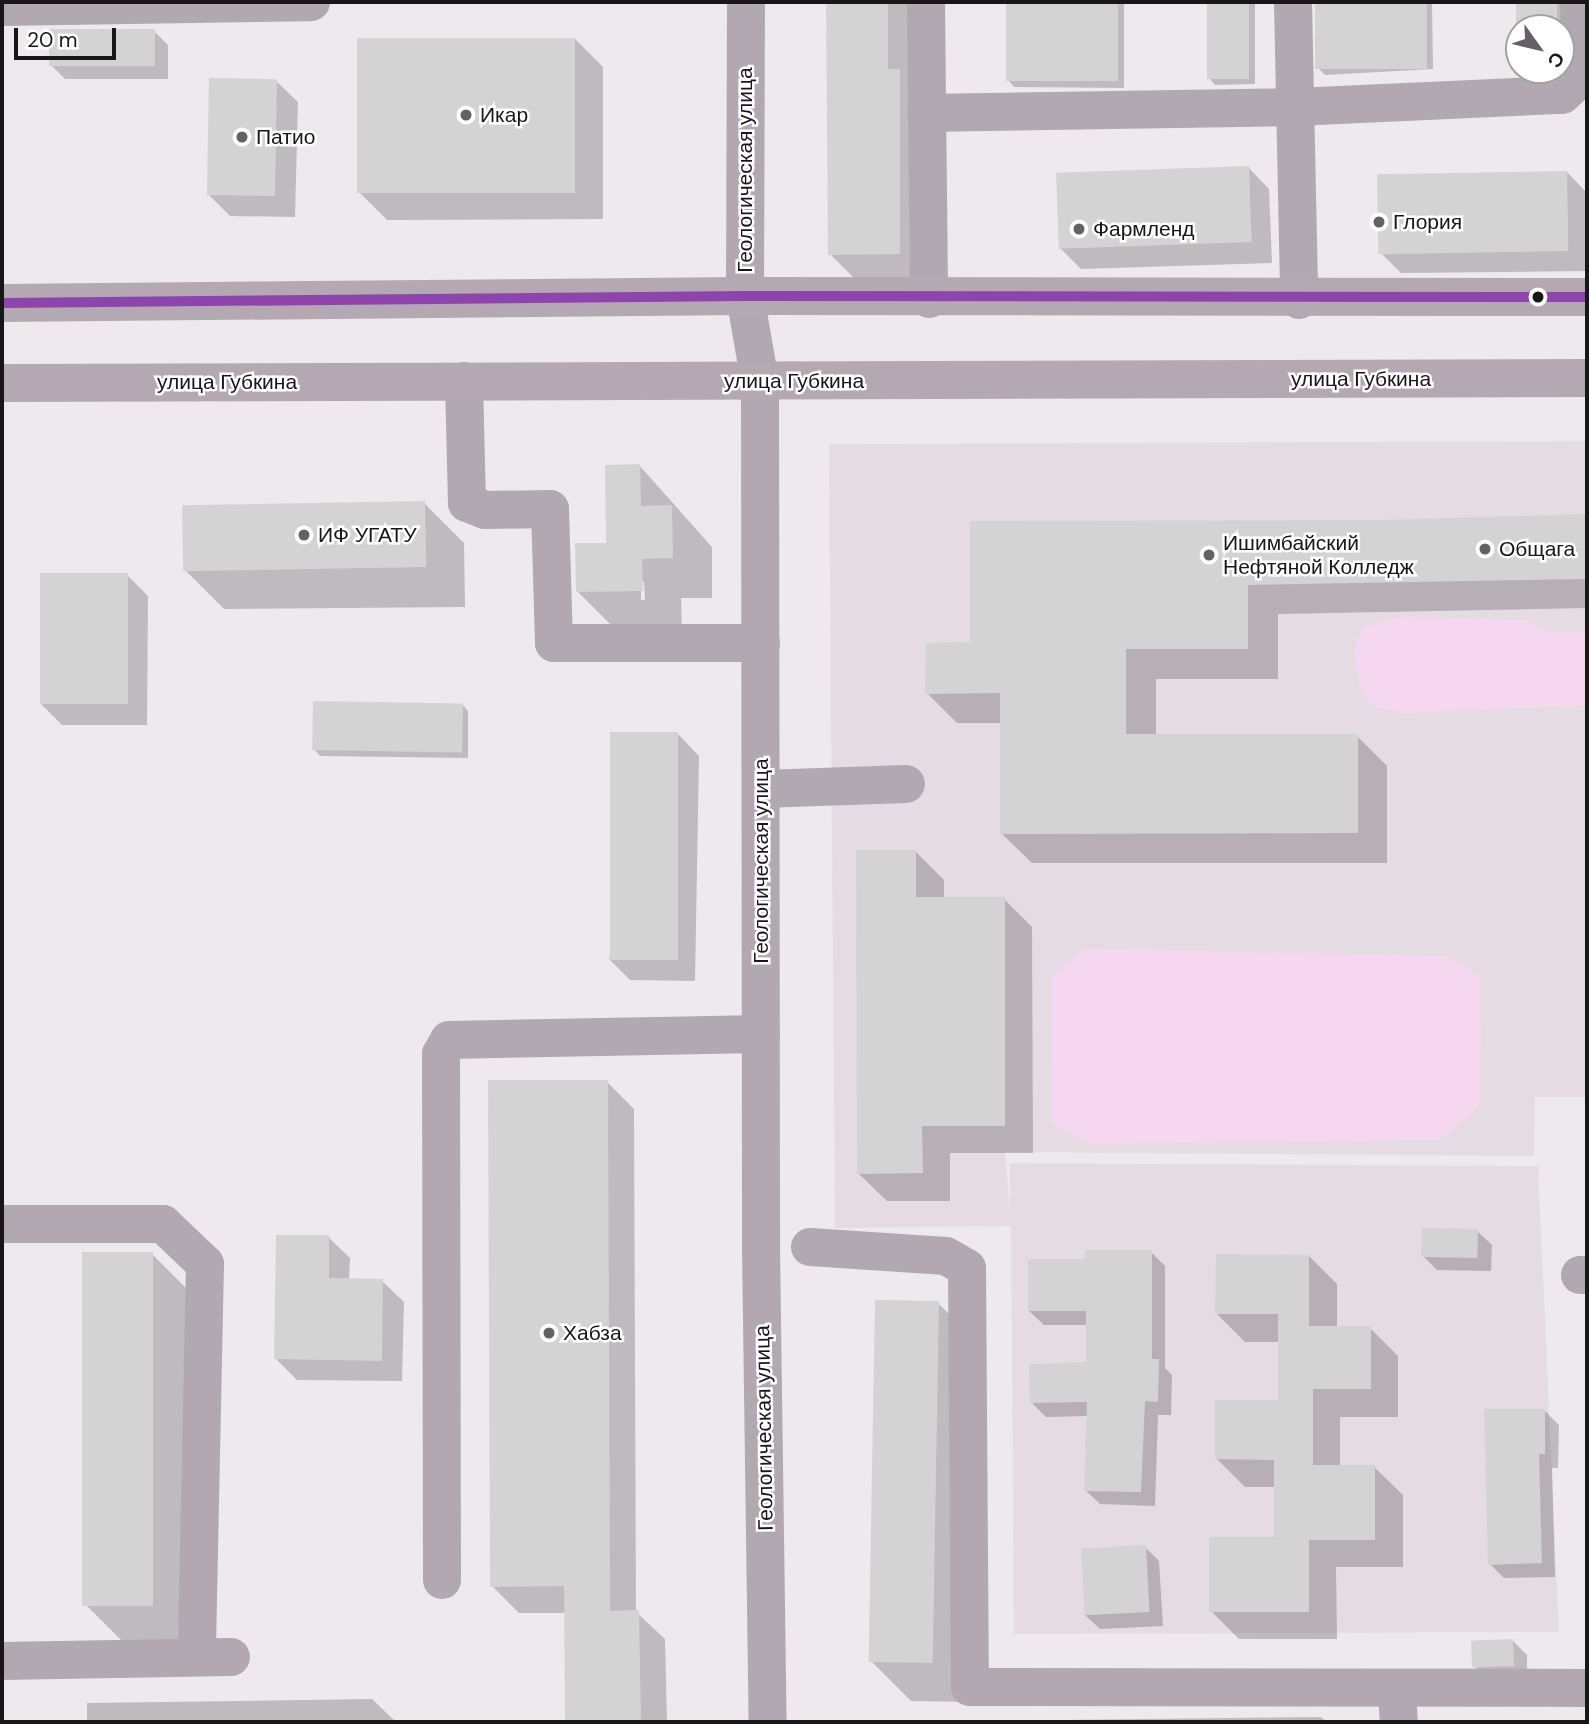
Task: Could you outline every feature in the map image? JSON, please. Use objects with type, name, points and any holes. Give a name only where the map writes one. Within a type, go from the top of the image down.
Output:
[{"type":"main road","points":[[2,303],[745,296],[1299,300],[1587,297]]},
{"type":"main road","name":"улица Губкина","points":[[2,383],[1587,378]]},
{"type":"street","points":[[2,7],[311,2]]},
{"type":"street","name":"Геологическая улица","points":[[746,2],[745,296],[760,382],[761,1034],[768,1722]]},
{"type":"street","points":[[926,2],[929,299]]},
{"type":"street","points":[[1293,2],[1299,300]]},
{"type":"street","points":[[926,113],[1295,107],[1562,95],[1576,82],[1580,65],[1578,2]]},
{"type":"street","points":[[464,381],[467,503],[485,510],[550,509],[554,643],[761,643]]},
{"type":"street","points":[[761,789],[906,784]]},
{"type":"street","points":[[442,1580],[441,1054],[449,1040],[761,1034]]},
{"type":"street","points":[[2,1224],[163,1224],[205,1264],[214,1657],[2,1661]]},
{"type":"street","points":[[810,1247],[946,1256],[967,1268],[970,1687],[1398,1705],[1587,1688]]},
{"type":"shaded area","points":[[1587,441],[1587,1097],[1535,1097],[1534,1156],[1005,1152],[1010,1212],[1010,1163],[1538,1166],[1559,1632],[1014,1634],[1011,1226],[835,1228],[829,444]]},
{"type":"shaded area","points":[[1402,617],[1527,620],[1549,632],[1587,632],[1587,705],[1403,713],[1373,707],[1360,687],[1354,653],[1360,633],[1366,626]]},
{"type":"shaded area","points":[[1084,949],[1447,956],[1481,976],[1480,1105],[1441,1140],[1090,1144],[1052,1125],[1051,976]]},
{"type":"building","points":[[826,2],[888,2],[888,69],[900,69],[900,254],[828,255]]},
{"type":"building","points":[[1006,2],[1118,2],[1118,81],[1006,81]]},
{"type":"building","points":[[1207,2],[1249,2],[1249,79],[1207,79]]},
{"type":"building","points":[[1315,2],[1427,2],[1427,69],[1315,69]]},
{"type":"building","points":[[1516,2],[1557,2],[1557,14],[1516,14]]},
{"type":"building","points":[[49,29],[155,29],[155,66],[49,66]]},
{"type":"building","name":"Икар","points":[[357,38],[575,38],[575,193],[357,193]]},
{"type":"building","name":"Патио","points":[[209,78],[277,79],[275,196],[207,195]]},
{"type":"building","points":[[1249,166],[1252,242],[1059,249],[1056,173]]},
{"type":"building","points":[[1567,171],[1568,251],[1378,254],[1377,174]]},
{"type":"building","points":[[640,464],[641,506],[672,505],[673,558],[642,559],[643,591],[576,592],[575,543],[606,543],[605,465]]},
{"type":"building","name":"ИФ УГАТУ","points":[[425,501],[426,567],[183,571],[182,505]]},
{"type":"building","points":[[1587,514],[1587,579],[1248,585],[1248,649],[1126,649],[1126,734],[1358,734],[1358,833],[1000,834],[1000,693],[925,694],[926,643],[970,642],[970,521],[1383,520]]},
{"type":"building","points":[[40,573],[128,573],[128,704],[40,704]]},
{"type":"building","points":[[313,701],[463,704],[462,753],[312,750]]},
{"type":"building","points":[[610,732],[678,732],[678,960],[610,960]]},
{"type":"building","points":[[856,850],[916,850],[916,897],[1005,897],[1005,1126],[922,1126],[923,1173],[857,1174]]},
{"type":"building","name":"Хабза","points":[[488,1080],[608,1080],[610,1611],[639,1610],[641,1722],[565,1722],[564,1586],[490,1587]]},
{"type":"building","points":[[1422,1228],[1478,1229],[1477,1258],[1421,1257]]},
{"type":"building","points":[[276,1235],[329,1235],[329,1278],[383,1279],[382,1361],[274,1359]]},
{"type":"building","points":[[1085,1250],[1152,1250],[1152,1359],[1159,1359],[1158,1402],[1145,1401],[1141,1492],[1084,1491],[1087,1402],[1030,1403],[1029,1364],[1086,1362],[1086,1311],[1028,1311],[1028,1259],[1085,1259]]},
{"type":"building","points":[[82,1252],[153,1252],[153,1606],[82,1606]]},
{"type":"building","points":[[1216,1254],[1309,1255],[1309,1326],[1371,1326],[1371,1389],[1313,1389],[1313,1465],[1375,1465],[1375,1540],[1309,1540],[1309,1612],[1209,1612],[1209,1537],[1274,1537],[1274,1460],[1215,1459],[1215,1400],[1278,1400],[1278,1314],[1215,1314]]},
{"type":"building","points":[[875,1300],[939,1301],[933,1663],[869,1662]]},
{"type":"building","points":[[1484,1409],[1545,1409],[1545,1454],[1539,1454],[1542,1563],[1488,1565]]},
{"type":"building","points":[[1146,1545],[1150,1612],[1085,1615],[1081,1548]]},
{"type":"building","points":[[1513,1639],[1514,1666],[1472,1667],[1471,1640]]},
{"type":"transit line","points":[[2,303],[745,296],[1587,297]]},
{"type":"place","name":"Икар","points":[[466,115]]},
{"type":"place","name":"Патио","points":[[242,137]]},
{"type":"place","name":"Глория","points":[[1379,222]]},
{"type":"place","name":"Фармленд","points":[[1079,229]]},
{"type":"place","name":"ИФ УГАТУ","points":[[304,535]]},
{"type":"place","name":"Общага","points":[[1485,549]]},
{"type":"place","name":"Ишимбайский Нефтяной Колледж","points":[[1209,555]]},
{"type":"place","name":"Хабза","points":[[549,1333]]}]
